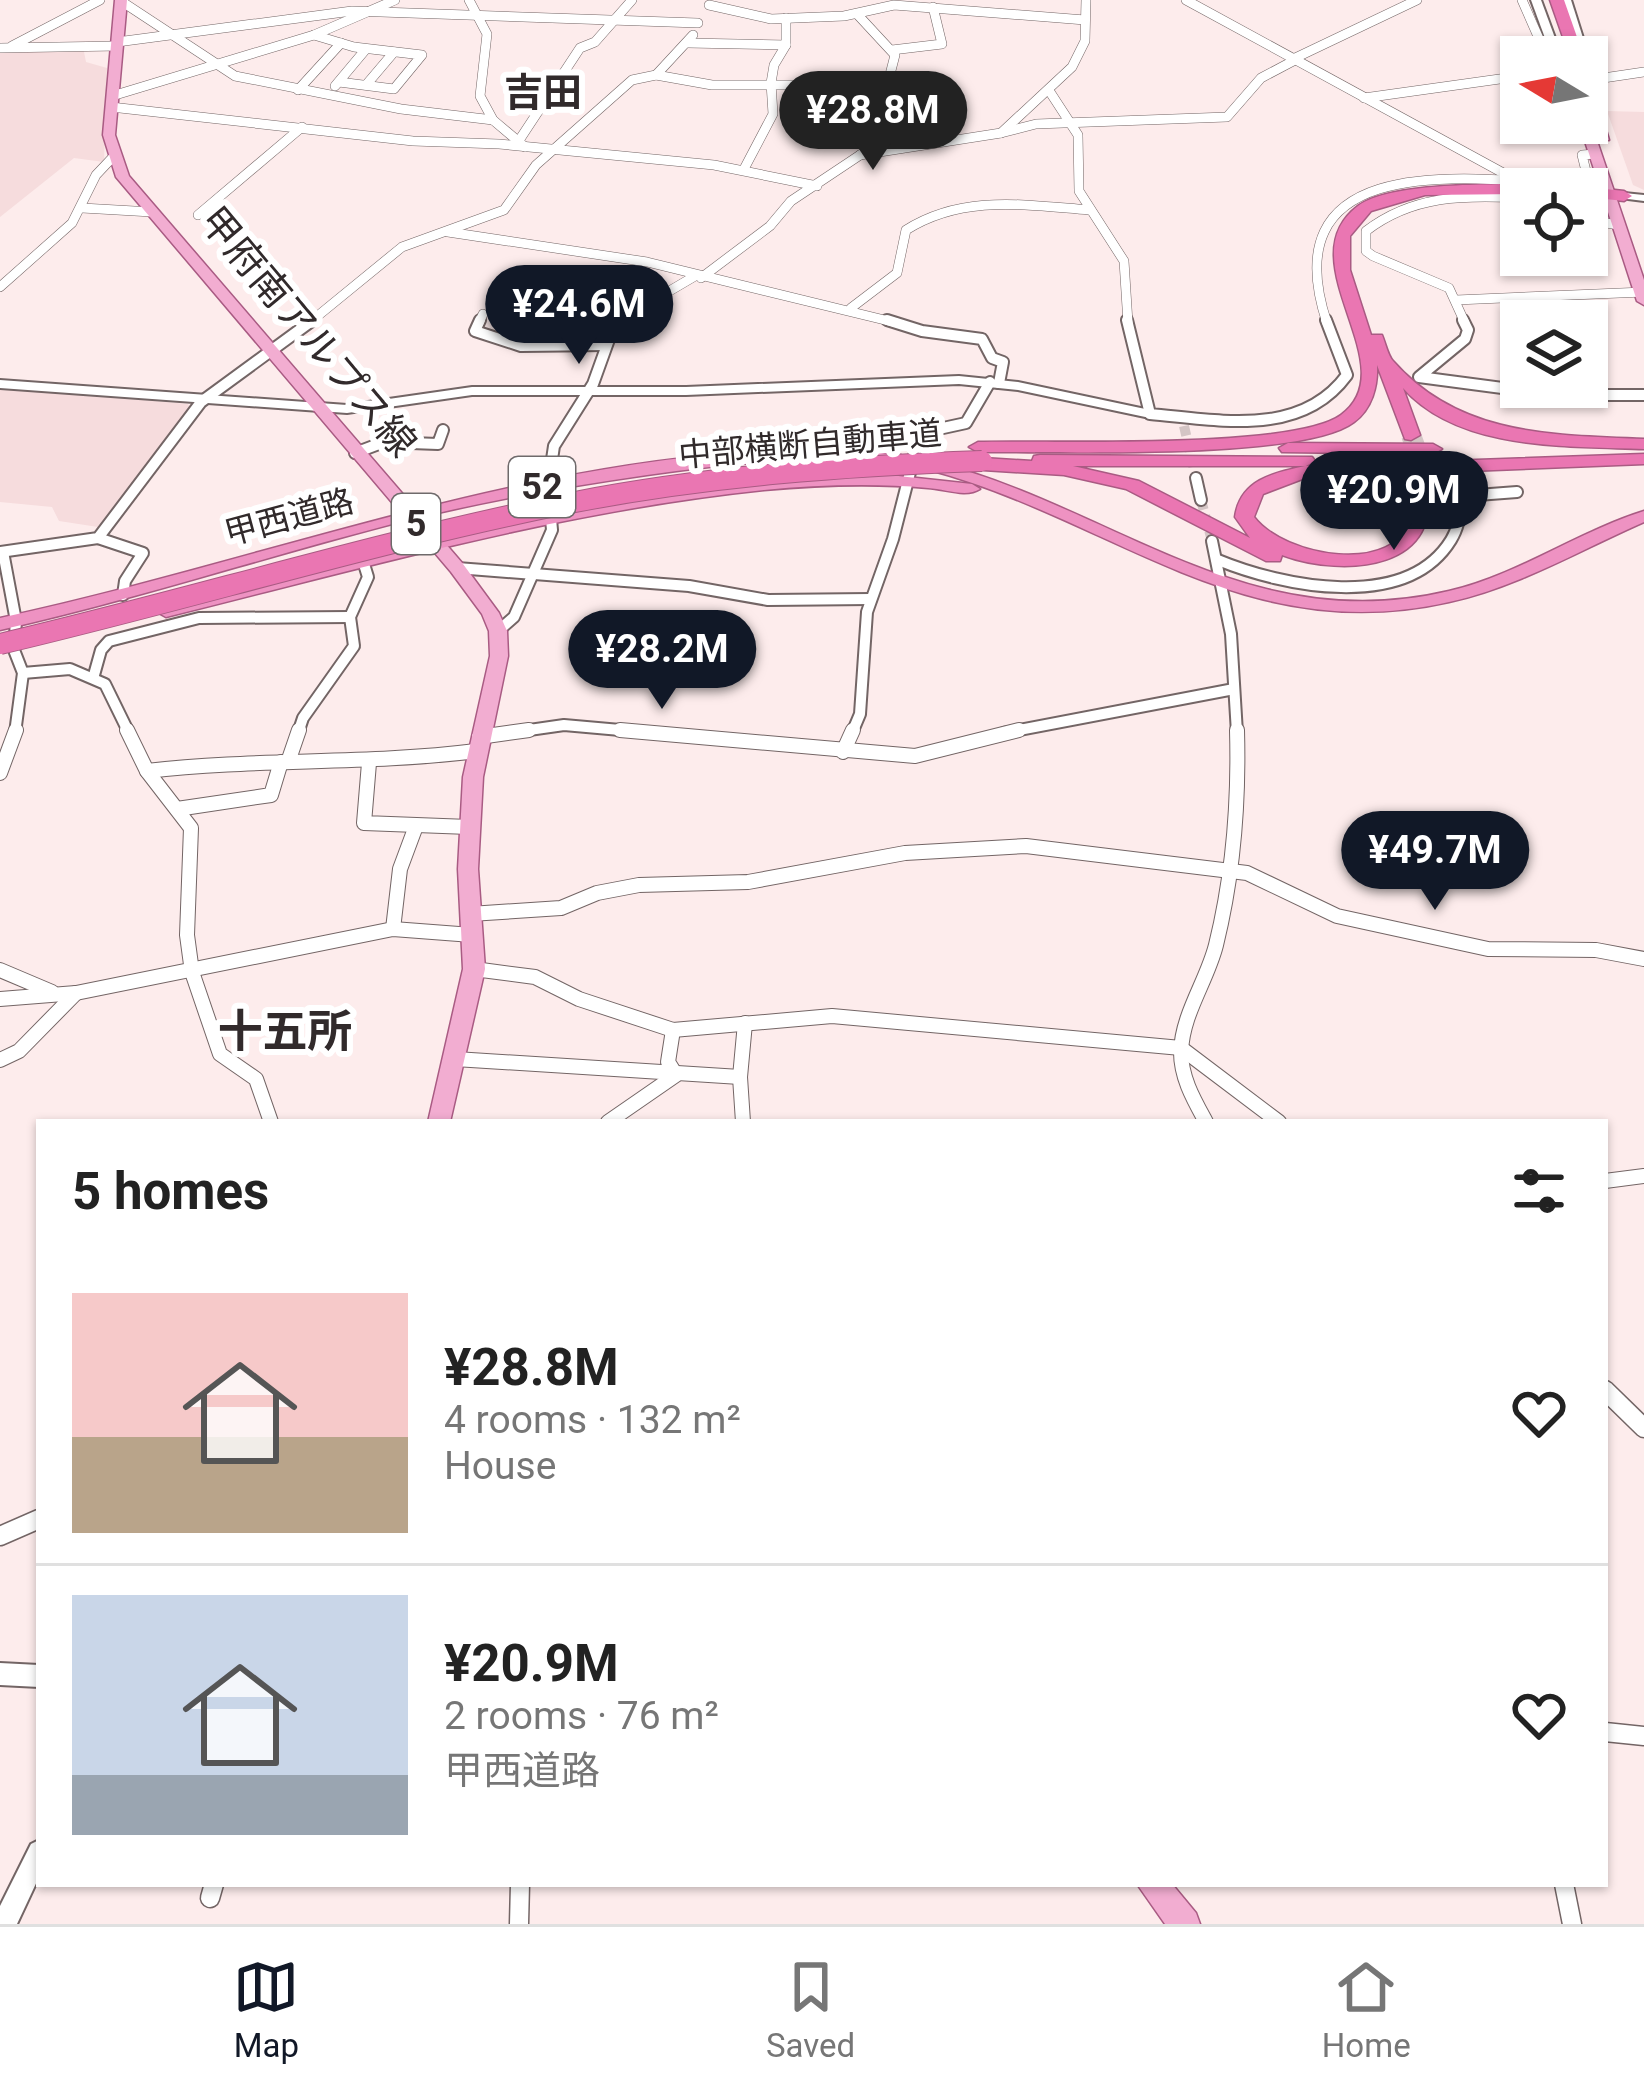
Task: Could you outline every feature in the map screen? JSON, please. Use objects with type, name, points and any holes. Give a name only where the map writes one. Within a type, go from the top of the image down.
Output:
[{"type":"highway","points":[[1540,0],[1553,36]]},
{"type":"highway","points":[[1562,0],[1574,36]]},
{"type":"highway","points":[[1405,435],[1338,259],[1339,235],[1352,217],[1387,197],[1415,190],[1500,190]]},
{"type":"highway","points":[[1608,195],[1614,195]]},
{"type":"highway","points":[[1374,350],[1423,399],[1469,423],[1644,452]]},
{"type":"highway","points":[[980,456],[1255,440],[1323,430],[1351,417],[1365,398],[1374,350]]},
{"type":"highway","points":[[980,456],[1111,478],[1172,503],[1261,553],[1330,568],[1375,566],[1412,551],[1424,540],[1435,512],[1421,478],[1418,524],[1398,546],[1366,557],[1327,560],[1286,552],[1257,537],[1244,517],[1253,491],[1305,472],[1644,452]]},
{"type":"highway","name":"中部横断自動車道","points":[[5,626],[542,497],[704,470],[892,453],[1644,452]]},
{"type":"highway","name":"甲西道路","points":[[5,626],[408,516],[548,486],[768,455],[839,454],[911,471],[1012,498],[1087,525],[1223,585],[1331,604],[1373,606],[1443,598],[1516,575],[1644,516]]},
{"type":"highway","name":"中部横断自動車道","points":[[5,649],[459,526],[585,500],[734,478],[980,456]]},
{"type":"highway","name":"甲西道路","points":[[5,649],[550,519],[738,489],[911,471]]},
{"type":"main road","points":[[113,157],[111,102],[121,1]]},
{"type":"main road","points":[[1592,144],[1644,255]]},
{"type":"main road","points":[[1605,144],[1619,225],[1643,295]]},
{"type":"main road","name":"甲府南アルプス線","points":[[113,157],[152,212],[457,568],[498,631]]},
{"type":"main road","points":[[440,1119],[473,969],[470,827],[477,744],[499,656],[498,631]]},
{"type":"main road","points":[[1154,1887],[1185,1924]]},
{"type":"street","points":[[4,48],[100,0]]},
{"type":"street","points":[[111,102],[212,64],[314,35],[395,0]]},
{"type":"street","points":[[469,0],[484,16],[490,62],[480,96],[493,120],[521,144]]},
{"type":"street","points":[[521,144],[580,48],[596,42],[632,0]]},
{"type":"street","points":[[798,17],[804,0]]},
{"type":"street","points":[[1000,133],[1050,92],[1082,51],[1086,0]]},
{"type":"street","points":[[1186,0],[1500,177]]},
{"type":"street","points":[[860,155],[1036,124],[1227,117],[1261,78],[1417,0]]},
{"type":"street","points":[[1522,0],[1537,36]]},
{"type":"street","points":[[121,1],[235,76],[493,120]]},
{"type":"street","points":[[656,75],[688,43],[711,2],[763,18],[857,14],[894,2],[1085,20]]},
{"type":"street","points":[[892,50],[942,44],[933,7]]},
{"type":"street","points":[[4,48],[116,44],[369,11],[698,23]]},
{"type":"street","points":[[548,486],[547,465],[554,442],[590,391],[622,313],[698,277],[770,226],[791,201],[860,155],[872,140],[896,63],[892,50],[857,14]]},
{"type":"street","points":[[744,169],[773,114],[771,83],[785,45],[786,18]]},
{"type":"street","points":[[314,35],[366,49],[422,56],[394,89],[339,82]]},
{"type":"street","points":[[298,90],[341,43]]},
{"type":"street","points":[[688,43],[785,45]]},
{"type":"street","points":[[326,95],[366,49]]},
{"type":"street","points":[[366,85],[394,52]]},
{"type":"street","points":[[1608,76],[1644,72]]},
{"type":"street","points":[[98,538],[201,402],[356,288],[402,247],[503,210],[552,150],[632,80],[656,75],[712,85],[889,85]]},
{"type":"street","points":[[1364,98],[1500,79]]},
{"type":"street","points":[[1050,92],[1073,123],[1079,148],[1076,182],[1124,261],[1124,307],[1150,414]]},
{"type":"street","points":[[111,102],[413,141],[521,144],[744,169],[817,186]]},
{"type":"street","points":[[198,215],[302,127]]},
{"type":"street","points":[[1585,168],[1582,155],[1595,154]]},
{"type":"street","points":[[0,287],[72,223],[89,187],[113,157]]},
{"type":"street","points":[[0,384],[318,409],[371,407],[472,391],[760,389],[926,380],[995,383],[1183,421],[1293,416],[1334,398],[1354,376],[1331,341],[1318,281],[1324,227],[1331,214],[1353,199],[1410,182],[1500,188]]},
{"type":"street","points":[[1500,192],[1430,199],[1390,212],[1366,231],[1366,251],[1448,288],[1468,330],[1465,339],[1417,377],[1555,395],[1644,395]]},
{"type":"street","points":[[1614,195],[1644,198]]},
{"type":"street","points":[[851,308],[897,273],[906,230],[933,213],[978,205],[1089,209]]},
{"type":"street","points":[[82,208],[152,212]]},
{"type":"street","points":[[1608,223],[1619,225]]},
{"type":"street","points":[[442,231],[625,258],[851,308],[915,329],[982,339],[992,358],[1003,362],[972,418],[926,434],[872,599],[861,666],[860,714],[843,752]]},
{"type":"street","points":[[1456,300],[1643,295]]},
{"type":"street","points":[[483,314],[475,332],[495,340],[541,346],[606,345]]},
{"type":"street","points":[[355,453],[384,442],[438,444],[443,430]]},
{"type":"street","points":[[1196,478],[1201,500]]},
{"type":"street","points":[[1218,560],[1292,586],[1359,588],[1399,577],[1434,559],[1449,545],[1461,520],[1464,496],[1517,492]]},
{"type":"street","points":[[498,631],[514,617],[552,530],[550,519]]},
{"type":"street","points":[[0,773],[14,743],[23,673],[5,649],[2,552],[98,538],[143,553],[125,581],[123,595]]},
{"type":"street","points":[[1204,1119],[1184,1082],[1181,1048],[1217,943],[1236,750],[1223,585],[1212,542]]},
{"type":"street","points":[[177,809],[271,795],[303,718],[353,646],[350,617],[368,577],[363,561]]},
{"type":"street","points":[[457,568],[688,586],[768,600],[872,599]]},
{"type":"street","points":[[94,675],[109,640],[199,618],[350,617]]},
{"type":"street","points":[[23,673],[54,668],[94,675],[105,684],[127,738],[191,828],[187,934],[192,973],[220,1054],[256,1078],[270,1119]]},
{"type":"street","points":[[147,771],[223,762],[369,763],[564,725],[915,756],[976,738],[1234,689]]},
{"type":"street","points":[[369,763],[364,823],[470,827]]},
{"type":"street","points":[[393,929],[400,869],[416,826]]},
{"type":"street","points":[[470,914],[561,908],[598,893],[639,885],[748,882],[905,853],[1026,846],[1247,873],[1357,922],[1502,951],[1596,950],[1644,959]]},
{"type":"street","points":[[0,999],[76,993],[192,973],[393,929],[472,935]]},
{"type":"street","points":[[473,969],[536,977],[579,999],[673,1030],[832,1016],[1181,1048],[1275,1119]]},
{"type":"street","points":[[0,970],[57,994]]},
{"type":"street","points":[[0,1060],[19,1051],[76,993]]},
{"type":"street","points":[[743,1119],[740,1077],[745,1023]]},
{"type":"street","points":[[673,1030],[668,1062],[676,1075]]},
{"type":"street","points":[[454,1059],[740,1077]]},
{"type":"street","points":[[612,1119],[676,1075]]},
{"type":"street","points":[[1608,1181],[1644,1176]]},
{"type":"street","points":[[1608,1393],[1644,1428]]},
{"type":"street","points":[[0,1535],[36,1520]]},
{"type":"street","points":[[0,1674],[36,1676]]},
{"type":"street","points":[[1608,1732],[1644,1736]]},
{"type":"street","points":[[4,1924],[36,1858]]},
{"type":"street","points":[[519,1924],[520,1887]]},
{"type":"street","points":[[1565,1887],[1572,1924]]},
{"type":"shaded area","points":[[83,47],[86,62],[107,68],[104,162],[74,158],[0,217],[0,50]]},
{"type":"shaded area","points":[[1608,111],[1644,112],[1644,190],[1633,185]]},
{"type":"shaded area","points":[[0,387],[188,404],[190,408],[98,527],[59,521],[52,507],[0,502]]},
{"type":"tunnel","points":[[1184,426],[1196,478]]},
{"type":"tunnel","points":[[1411,435],[1427,479]]},
{"type":"tunnel","points":[[1201,500],[1212,541]]},
{"type":"district","name":"吉田","points":[[543,93]]},
{"type":"district","name":"十五所","points":[[285,1031]]}]
